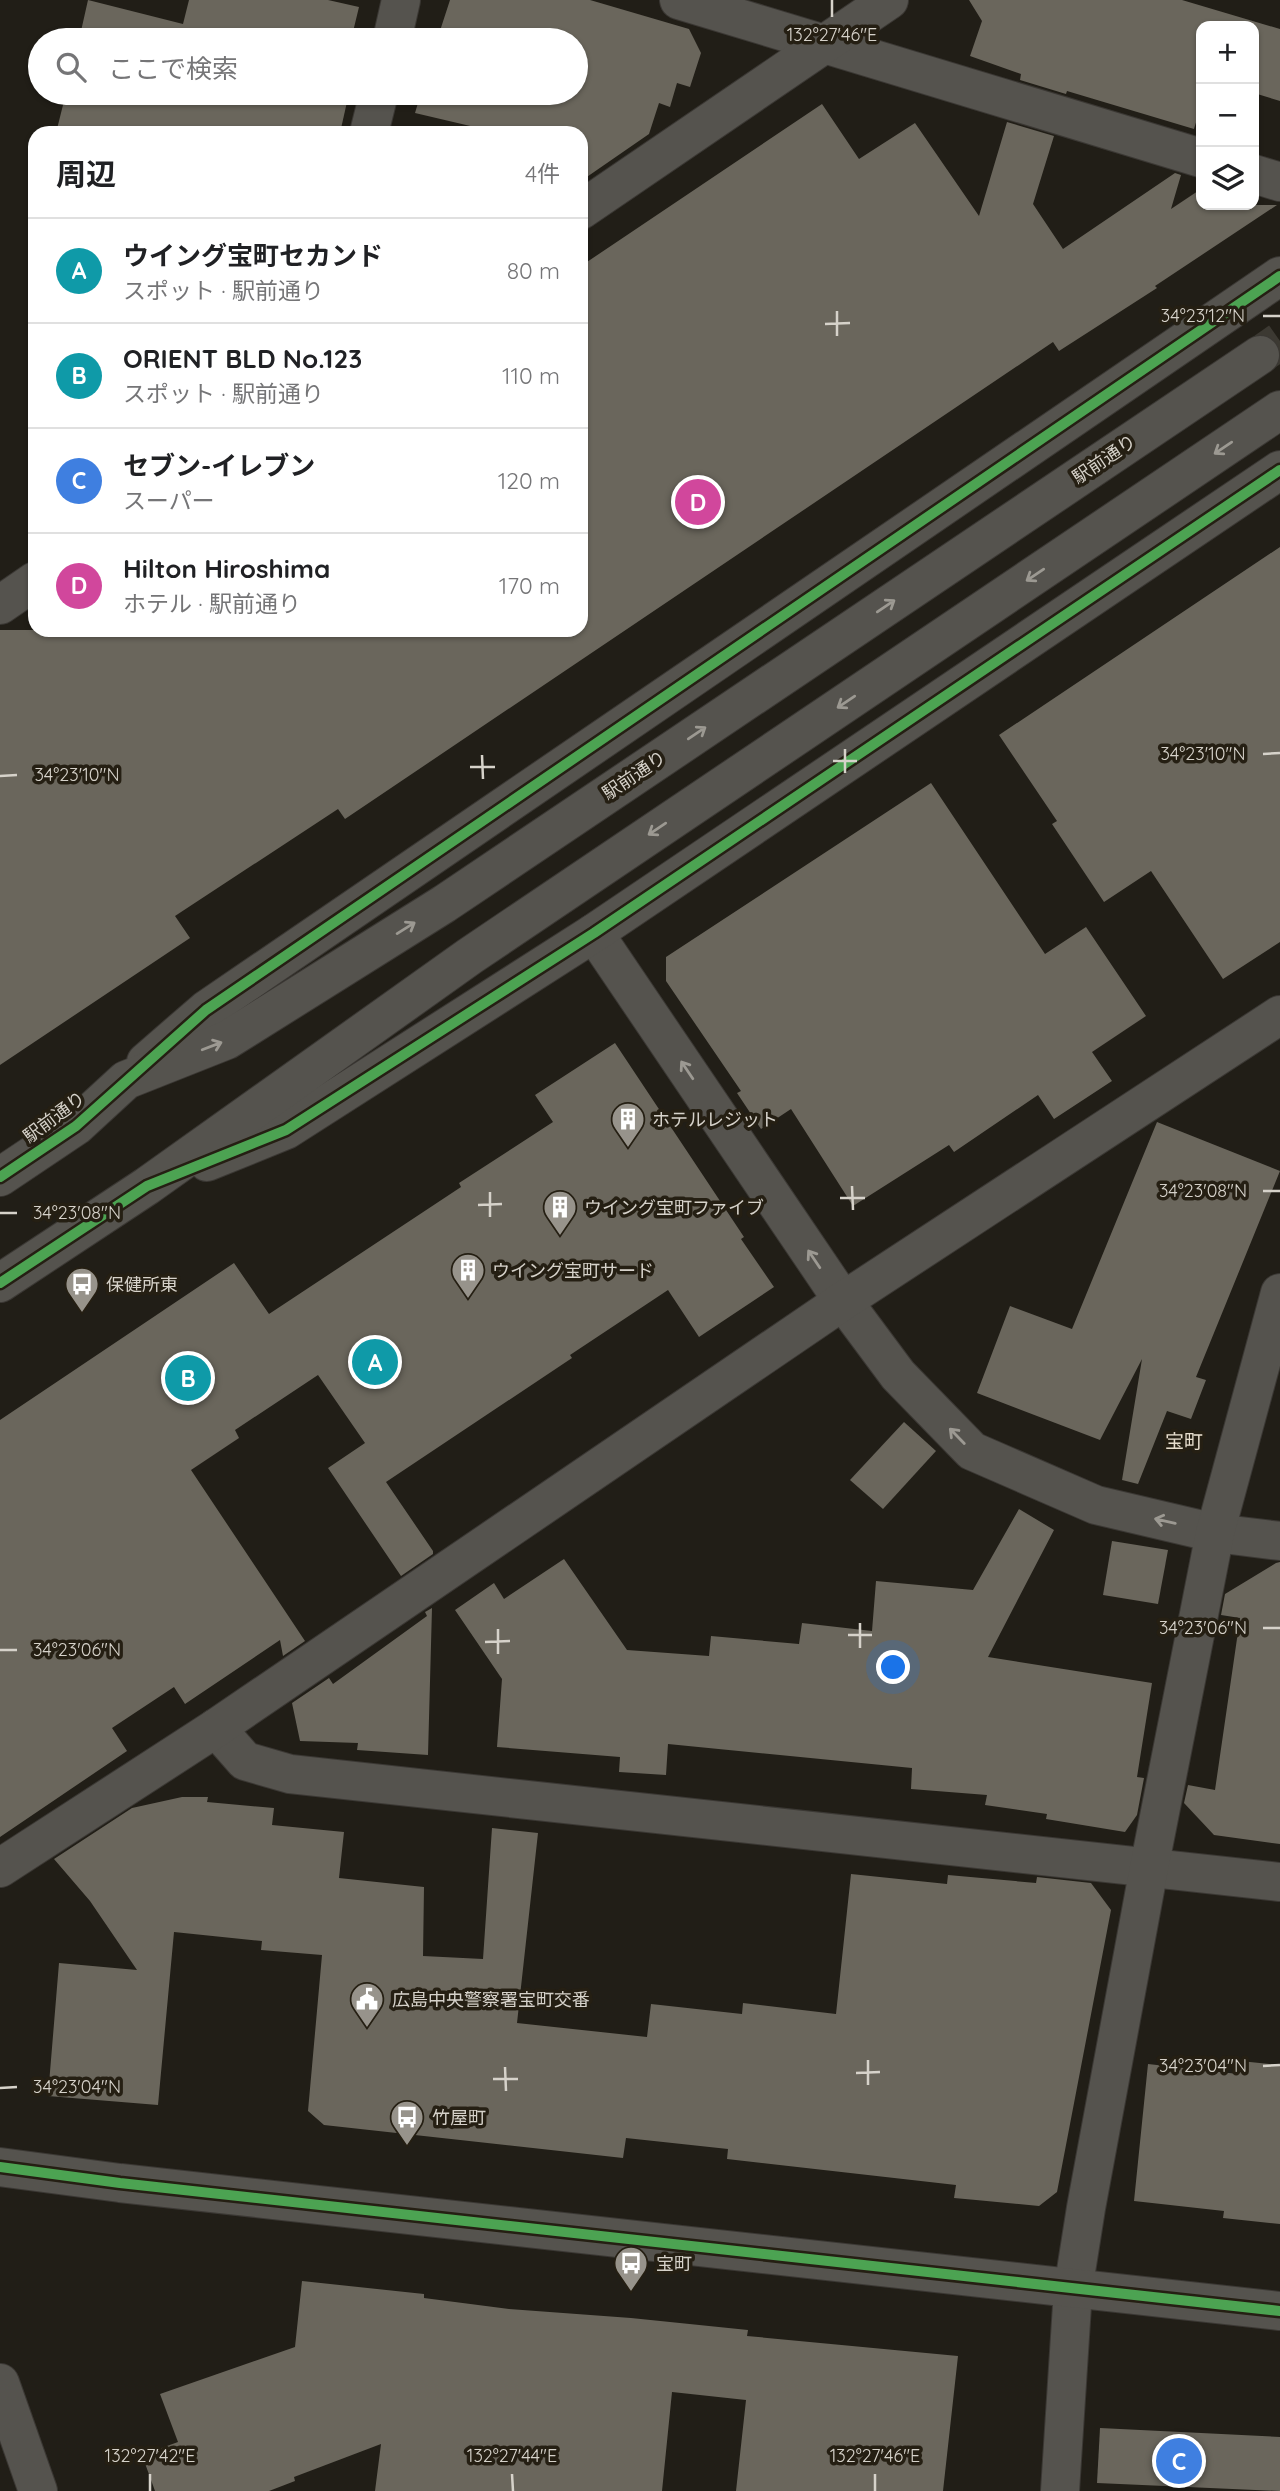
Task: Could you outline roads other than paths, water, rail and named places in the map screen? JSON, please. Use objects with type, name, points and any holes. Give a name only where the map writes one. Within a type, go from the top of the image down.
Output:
[{"type":"street","points":[[395,28],[401,0]]},
{"type":"street","points":[[679,0],[1196,156]]},
{"type":"street","points":[[588,205],[889,0]]},
{"type":"street","points":[[371,126],[376,105]]},
{"type":"street","points":[[1259,176],[1280,182]]},
{"type":"street","points":[[125,1080],[218,1002],[1280,276]]},
{"type":"street","name":"駅前通り","points":[[0,1177],[76,1126],[125,1080],[227,1040],[444,904],[1260,355]]},
{"type":"street","points":[[0,1283],[147,1186],[470,956],[1280,410]]},
{"type":"street","points":[[147,1186],[286,1130],[594,933],[1280,470]]},
{"type":"street","points":[[0,605],[28,586]]},
{"type":"street","points":[[594,933],[843,1301],[898,1375],[972,1451],[1096,1505],[1215,1533],[1280,1541]]},
{"type":"street","points":[[0,1868],[216,1728],[843,1301],[1280,1015]]},
{"type":"street","points":[[1060,2491],[1073,2290],[1149,1868],[1215,1533],[1280,1293]]},
{"type":"street","points":[[216,1728],[245,1761],[290,1774],[1280,1882]]},
{"type":"street","points":[[0,2167],[120,2183],[1280,2311]]},
{"type":"street","points":[[0,2384],[38,2491]]},
{"type":"tunnel","points":[[1260,355],[1280,341]]},
{"type":"place","name":"Hilton Hiroshima","points":[[698,502]]},
{"type":"place","name":"ホテルレジット","points":[[628,1149]]},
{"type":"place","name":"ウイング宝町ファイブ","points":[[560,1237]]},
{"type":"place","name":"ウイング宝町サード","points":[[468,1300]]},
{"type":"place","name":"保健所東","points":[[82,1314]]},
{"type":"place","name":"ウイング宝町セカンド","points":[[375,1362]]},
{"type":"place","name":"ORIENT BLD No.123","points":[[188,1378]]},
{"type":"place","name":"広島中央警察署宝町交番","points":[[367,2029]]},
{"type":"place","name":"竹屋町","points":[[407,2147]]},
{"type":"place","name":"宝町","points":[[631,2293]]},
{"type":"place","name":"セブン-イレブン","points":[[1179,2461]]},
{"type":"district","name":"宝町","points":[[1184,1441]]}]
